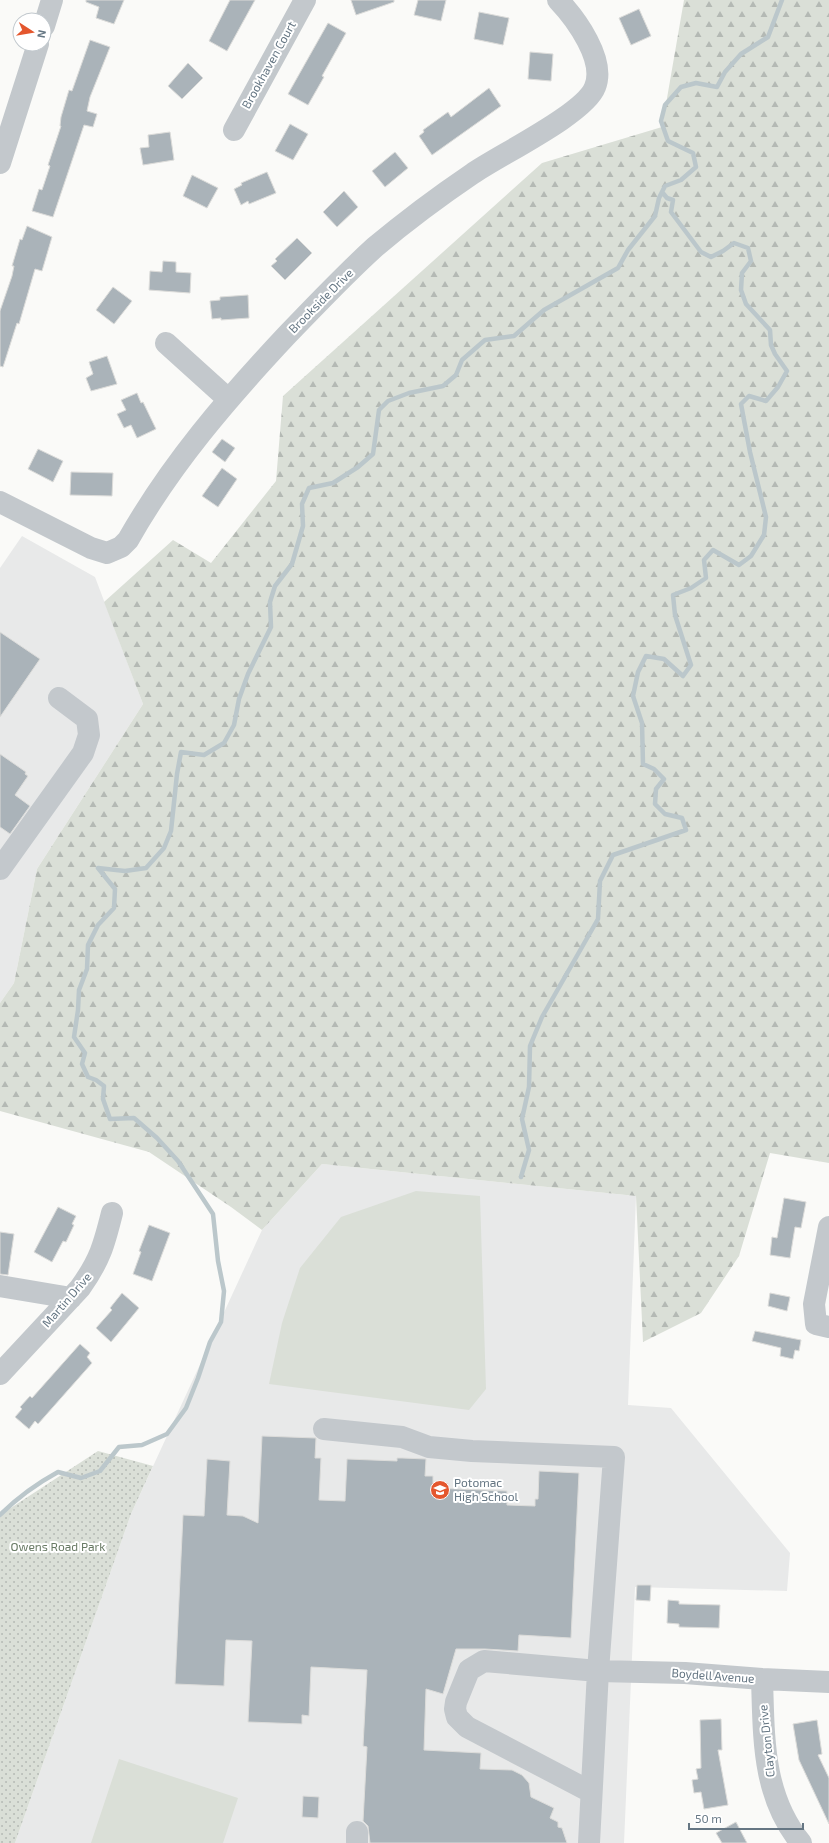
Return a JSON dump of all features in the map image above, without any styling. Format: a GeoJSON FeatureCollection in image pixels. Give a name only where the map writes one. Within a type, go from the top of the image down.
{"type":"FeatureCollection","features":[{"type":"Feature","properties":{"kind":"street"},"geometry":{"type":"LineString","coordinates":[[48,12],[52,0]]}},
{"type":"Feature","properties":{"kind":"street","name":"Brookhaven Court"},"geometry":{"type":"LineString","coordinates":[[234,130],[305,0]]}},
{"type":"Feature","properties":{"kind":"street","name":"Brookside Drive"},"geometry":{"type":"LineString","coordinates":[[0,502],[91,548],[107,553],[122,547],[128,540],[161,486],[228,399],[324,296],[374,248],[433,200],[489,162],[574,111],[585,101],[596,86],[596,68],[593,53],[579,26],[558,0]]}},
{"type":"Feature","properties":{"kind":"street"},"geometry":{"type":"LineString","coordinates":[[0,163],[35,52]]}},
{"type":"Feature","properties":{"kind":"street"},"geometry":{"type":"LineString","coordinates":[[166,343],[228,399]]}},
{"type":"Feature","properties":{"kind":"street"},"geometry":{"type":"LineString","coordinates":[[0,869],[83,753],[88,735],[87,719],[59,698]]}},
{"type":"Feature","properties":{"kind":"street","name":"Martin Drive"},"geometry":{"type":"LineString","coordinates":[[0,1374],[80,1288],[99,1259],[112,1213]]}},
{"type":"Feature","properties":{"kind":"street"},"geometry":{"type":"LineString","coordinates":[[829,1227],[814,1304],[816,1324],[829,1327]]}},
{"type":"Feature","properties":{"kind":"street"},"geometry":{"type":"LineString","coordinates":[[0,1286],[71,1298]]}},
{"type":"Feature","properties":{"kind":"street"},"geometry":{"type":"LineString","coordinates":[[324,1429],[402,1437],[429,1447],[472,1451],[614,1457],[598,1671],[589,1843]]}},
{"type":"Feature","properties":{"kind":"street","name":"Boydell Avenue"},"geometry":{"type":"LineString","coordinates":[[591,1792],[467,1727],[457,1718],[455,1709],[462,1682],[469,1670],[484,1661],[598,1671],[685,1673],[829,1682]]}},
{"type":"Feature","properties":{"kind":"street","name":"Clayton Drive"},"geometry":{"type":"LineString","coordinates":[[762,1679],[764,1733],[770,1778],[781,1813],[790,1829],[801,1843]]}},
{"type":"Feature","properties":{"kind":"shaded area"},"geometry":{"type":"Polygon","coordinates":[[[22,536],[95,577],[143,704],[37,869],[14,983],[0,1003],[0,568],[22,536]]]}},
{"type":"Feature","properties":{"kind":"shaded area","name":"Potomac High School"},"geometry":{"type":"Polygon","coordinates":[[[322,1164],[636,1196],[628,1405],[671,1408],[790,1553],[787,1591],[635,1587],[624,1843],[15,1843],[131,1514],[262,1230],[322,1164]]]}},
{"type":"Feature","properties":{"kind":"green space"},"geometry":{"type":"Polygon","coordinates":[[[684,0],[829,0],[829,1163],[770,1153],[739,1256],[701,1313],[643,1342],[636,1196],[322,1164],[262,1230],[231,1207],[149,1152],[0,1111],[0,1003],[14,983],[37,869],[143,704],[104,602],[173,540],[211,563],[276,481],[283,396],[542,163],[662,127],[684,0]]]}},
{"type":"Feature","properties":{"kind":"green space"},"geometry":{"type":"Polygon","coordinates":[[[416,1191],[480,1196],[486,1389],[469,1410],[269,1384],[282,1323],[300,1268],[341,1217],[416,1191]]]}},
{"type":"Feature","properties":{"kind":"green space","name":"Owens Road Park"},"geometry":{"type":"Polygon","coordinates":[[[98,1451],[153,1466],[131,1514],[15,1843],[0,1843],[0,1515],[98,1451]]]}},
{"type":"Feature","properties":{"kind":"green space"},"geometry":{"type":"Polygon","coordinates":[[[119,1759],[238,1798],[223,1843],[91,1843],[119,1759]]]}},
{"type":"Feature","properties":{"kind":"building"},"geometry":{"type":"Polygon","coordinates":[[[86,0],[124,0],[114,24],[96,18],[99,7],[86,2],[86,0]]]}},
{"type":"Feature","properties":{"kind":"building"},"geometry":{"type":"Polygon","coordinates":[[[230,0],[255,0],[227,51],[209,41],[230,0]]]}},
{"type":"Feature","properties":{"kind":"building"},"geometry":{"type":"Polygon","coordinates":[[[351,0],[394,0],[394,2],[356,15],[351,0]]]}},
{"type":"Feature","properties":{"kind":"building"},"geometry":{"type":"Polygon","coordinates":[[[418,0],[446,0],[441,21],[414,15],[418,0]]]}},
{"type":"Feature","properties":{"kind":"building"},"geometry":{"type":"Polygon","coordinates":[[[639,9],[651,36],[631,45],[619,18],[639,9]]]}},
{"type":"Feature","properties":{"kind":"building"},"geometry":{"type":"Polygon","coordinates":[[[479,12],[509,18],[503,45],[474,39],[479,12]]]}},
{"type":"Feature","properties":{"kind":"building"},"geometry":{"type":"Polygon","coordinates":[[[328,23],[346,33],[308,105],[288,94],[328,23]]]}},
{"type":"Feature","properties":{"kind":"building"},"geometry":{"type":"Polygon","coordinates":[[[90,40],[110,47],[90,97],[87,111],[97,114],[93,127],[84,125],[53,217],[32,211],[39,189],[42,190],[50,166],[48,165],[61,126],[61,117],[69,90],[72,91],[90,40]]]}},
{"type":"Feature","properties":{"kind":"building"},"geometry":{"type":"Polygon","coordinates":[[[530,52],[553,54],[551,81],[528,79],[530,52]]]}},
{"type":"Feature","properties":{"kind":"building"},"geometry":{"type":"Polygon","coordinates":[[[188,63],[203,78],[182,99],[168,86],[188,63]]]}},
{"type":"Feature","properties":{"kind":"building"},"geometry":{"type":"Polygon","coordinates":[[[489,88],[501,106],[432,155],[419,136],[424,132],[423,130],[448,112],[451,117],[489,88]]]}},
{"type":"Feature","properties":{"kind":"building"},"geometry":{"type":"Polygon","coordinates":[[[290,124],[308,134],[293,160],[275,151],[290,124]]]}},
{"type":"Feature","properties":{"kind":"building"},"geometry":{"type":"Polygon","coordinates":[[[170,132],[174,160],[143,165],[140,148],[149,147],[148,135],[170,132]]]}},
{"type":"Feature","properties":{"kind":"building"},"geometry":{"type":"Polygon","coordinates":[[[395,152],[408,168],[385,187],[372,171],[395,152]]]}},
{"type":"Feature","properties":{"kind":"building"},"geometry":{"type":"Polygon","coordinates":[[[267,172],[276,193],[249,204],[248,201],[241,205],[234,189],[242,185],[241,183],[267,172]]]}},
{"type":"Feature","properties":{"kind":"building"},"geometry":{"type":"Polygon","coordinates":[[[192,175],[218,188],[207,208],[183,196],[192,175]]]}},
{"type":"Feature","properties":{"kind":"building"},"geometry":{"type":"Polygon","coordinates":[[[344,191],[358,207],[337,227],[323,212],[344,191]]]}},
{"type":"Feature","properties":{"kind":"building"},"geometry":{"type":"Polygon","coordinates":[[[27,226],[52,237],[42,271],[35,269],[19,324],[17,323],[3,367],[0,366],[0,311],[12,276],[14,266],[12,266],[20,239],[22,240],[27,226]]]}},
{"type":"Feature","properties":{"kind":"building"},"geometry":{"type":"Polygon","coordinates":[[[297,238],[312,253],[285,280],[271,266],[277,261],[275,259],[297,238]]]}},
{"type":"Feature","properties":{"kind":"building"},"geometry":{"type":"Polygon","coordinates":[[[163,261],[176,262],[176,272],[191,273],[190,293],[149,290],[150,271],[162,272],[163,261]]]}},
{"type":"Feature","properties":{"kind":"building"},"geometry":{"type":"Polygon","coordinates":[[[113,287],[132,301],[114,324],[96,310],[113,287]]]}},
{"type":"Feature","properties":{"kind":"building"},"geometry":{"type":"Polygon","coordinates":[[[248,295],[249,318],[221,320],[221,318],[212,319],[210,301],[220,300],[220,297],[248,295]]]}},
{"type":"Feature","properties":{"kind":"building"},"geometry":{"type":"Polygon","coordinates":[[[107,356],[117,384],[91,391],[86,378],[93,374],[89,362],[107,356]]]}},
{"type":"Feature","properties":{"kind":"building"},"geometry":{"type":"Polygon","coordinates":[[[137,393],[156,429],[137,438],[131,425],[124,428],[117,414],[126,410],[121,400],[137,393]]]}},
{"type":"Feature","properties":{"kind":"building"},"geometry":{"type":"Polygon","coordinates":[[[222,439],[235,448],[225,462],[212,452],[222,439]]]}},
{"type":"Feature","properties":{"kind":"building"},"geometry":{"type":"Polygon","coordinates":[[[38,449],[63,461],[53,482],[28,469],[38,449]]]}},
{"type":"Feature","properties":{"kind":"building"},"geometry":{"type":"Polygon","coordinates":[[[222,468],[237,479],[218,507],[202,496],[222,468]]]}},
{"type":"Feature","properties":{"kind":"building"},"geometry":{"type":"Polygon","coordinates":[[[71,472],[113,473],[112,496],[70,495],[71,472]]]}},
{"type":"Feature","properties":{"kind":"building"},"geometry":{"type":"Polygon","coordinates":[[[0,632],[40,659],[0,717],[0,632]]]}},
{"type":"Feature","properties":{"kind":"building"},"geometry":{"type":"Polygon","coordinates":[[[0,754],[26,772],[25,774],[28,776],[15,795],[30,806],[10,834],[0,827],[0,754]]]}},
{"type":"Feature","properties":{"kind":"building"},"geometry":{"type":"Polygon","coordinates":[[[784,1198],[806,1202],[801,1228],[795,1227],[790,1258],[770,1255],[772,1237],[777,1238],[784,1198]]]}},
{"type":"Feature","properties":{"kind":"building"},"geometry":{"type":"Polygon","coordinates":[[[58,1207],[76,1216],[72,1224],[74,1225],[66,1242],[63,1241],[52,1262],[34,1252],[58,1207]]]}},
{"type":"Feature","properties":{"kind":"building"},"geometry":{"type":"Polygon","coordinates":[[[149,1225],[170,1233],[152,1281],[133,1274],[141,1252],[139,1251],[149,1225]]]}},
{"type":"Feature","properties":{"kind":"building"},"geometry":{"type":"Polygon","coordinates":[[[0,1232],[14,1234],[8,1275],[0,1274],[0,1232]]]}},
{"type":"Feature","properties":{"kind":"building"},"geometry":{"type":"Polygon","coordinates":[[[122,1293],[139,1308],[111,1342],[96,1328],[112,1310],[110,1308],[122,1293]]]}},
{"type":"Feature","properties":{"kind":"building"},"geometry":{"type":"Polygon","coordinates":[[[770,1293],[790,1297],[787,1311],[768,1306],[770,1293]]]}},
{"type":"Feature","properties":{"kind":"building"},"geometry":{"type":"Polygon","coordinates":[[[755,1331],[801,1340],[799,1351],[795,1350],[793,1359],[780,1356],[781,1348],[752,1341],[755,1331]]]}},
{"type":"Feature","properties":{"kind":"building"},"geometry":{"type":"Polygon","coordinates":[[[80,1344],[90,1353],[87,1357],[92,1363],[38,1424],[35,1421],[29,1429],[15,1417],[22,1409],[20,1407],[30,1396],[32,1398],[80,1344]]]}},
{"type":"Feature","properties":{"kind":"building"},"geometry":{"type":"Polygon","coordinates":[[[262,1436],[316,1438],[315,1458],[321,1458],[319,1500],[345,1501],[347,1459],[397,1461],[397,1458],[426,1459],[425,1476],[433,1476],[433,1488],[507,1491],[507,1505],[535,1506],[535,1499],[538,1499],[539,1471],[579,1473],[571,1638],[519,1635],[518,1651],[456,1649],[443,1694],[426,1689],[424,1750],[481,1753],[480,1769],[512,1770],[522,1775],[529,1783],[531,1797],[554,1808],[550,1818],[558,1822],[558,1827],[562,1828],[567,1843],[370,1843],[368,1826],[363,1821],[367,1747],[363,1746],[367,1670],[311,1667],[309,1716],[302,1715],[302,1724],[248,1722],[252,1641],[226,1640],[224,1686],[175,1684],[183,1515],[204,1516],[207,1459],[230,1461],[227,1515],[243,1516],[258,1523],[262,1436]]]}},
{"type":"Feature","properties":{"kind":"building"},"geometry":{"type":"Polygon","coordinates":[[[637,1585],[651,1585],[650,1601],[636,1600],[637,1585]]]}},
{"type":"Feature","properties":{"kind":"building"},"geometry":{"type":"Polygon","coordinates":[[[668,1600],[679,1601],[679,1604],[720,1605],[719,1628],[679,1627],[679,1624],[667,1623],[668,1600]]]}},
{"type":"Feature","properties":{"kind":"building"},"geometry":{"type":"Polygon","coordinates":[[[721,1719],[722,1750],[718,1750],[728,1805],[704,1809],[701,1792],[694,1793],[692,1780],[698,1779],[696,1769],[701,1768],[700,1720],[721,1719]]]}},
{"type":"Feature","properties":{"kind":"building"},"geometry":{"type":"Polygon","coordinates":[[[817,1720],[822,1754],[818,1755],[829,1778],[829,1824],[799,1760],[793,1724],[817,1720]]]}},
{"type":"Feature","properties":{"kind":"building"},"geometry":{"type":"Polygon","coordinates":[[[303,1796],[319,1797],[318,1818],[302,1817],[303,1796]]]}},
{"type":"Feature","properties":{"kind":"building"},"geometry":{"type":"Polygon","coordinates":[[[736,1822],[747,1843],[722,1843],[716,1833],[736,1822]]]}},
{"type":"Feature","properties":{"kind":"waterway"},"geometry":{"type":"LineString","coordinates":[[0,1515],[28,1491],[58,1472],[81,1478],[100,1471],[119,1447],[142,1445],[167,1434],[186,1408],[210,1342],[221,1322],[224,1291],[218,1261],[213,1214],[178,1161],[157,1138],[134,1118],[110,1119],[103,1099],[104,1086],[96,1080],[88,1077],[82,1064],[85,1053],[74,1037],[79,990],[87,969],[88,945],[98,925],[114,908],[115,889],[98,868],[125,871],[146,868],[164,848],[171,831],[177,774],[181,752],[204,755],[224,743],[234,725],[239,699],[248,674],[271,627],[270,602],[275,586],[292,564],[303,526],[302,504],[309,488],[333,483],[358,467],[373,454],[379,410],[388,401],[409,393],[443,386],[456,375],[462,360],[485,340],[514,336],[544,310],[618,268],[628,250],[655,216],[659,198],[665,186],[681,180],[696,167],[693,153],[668,141],[661,121],[665,105],[681,87],[696,83],[717,87],[725,72],[741,54],[768,37],[782,0]]}},
{"type":"Feature","properties":{"kind":"waterway"},"geometry":{"type":"LineString","coordinates":[[521,1177],[529,1150],[522,1119],[529,1087],[530,1046],[542,1017],[598,919],[600,881],[613,855],[686,830],[682,818],[665,814],[655,804],[656,789],[664,779],[654,769],[643,764],[642,723],[633,696],[638,672],[646,656],[664,659],[683,676],[691,665],[675,615],[673,595],[691,588],[706,578],[704,560],[713,550],[739,565],[751,556],[764,535],[766,517],[750,452],[741,404],[749,396],[766,401],[778,387],[787,371],[775,354],[771,345],[770,330],[746,304],[741,290],[742,273],[751,261],[748,248],[734,243],[711,257],[701,252],[671,212],[673,200],[667,198],[662,192]]}},
{"type":"Feature","properties":{"kind":"place","name":"Potomac High School"},"geometry":{"type":"Point","coordinates":[440,1490]}}]}
